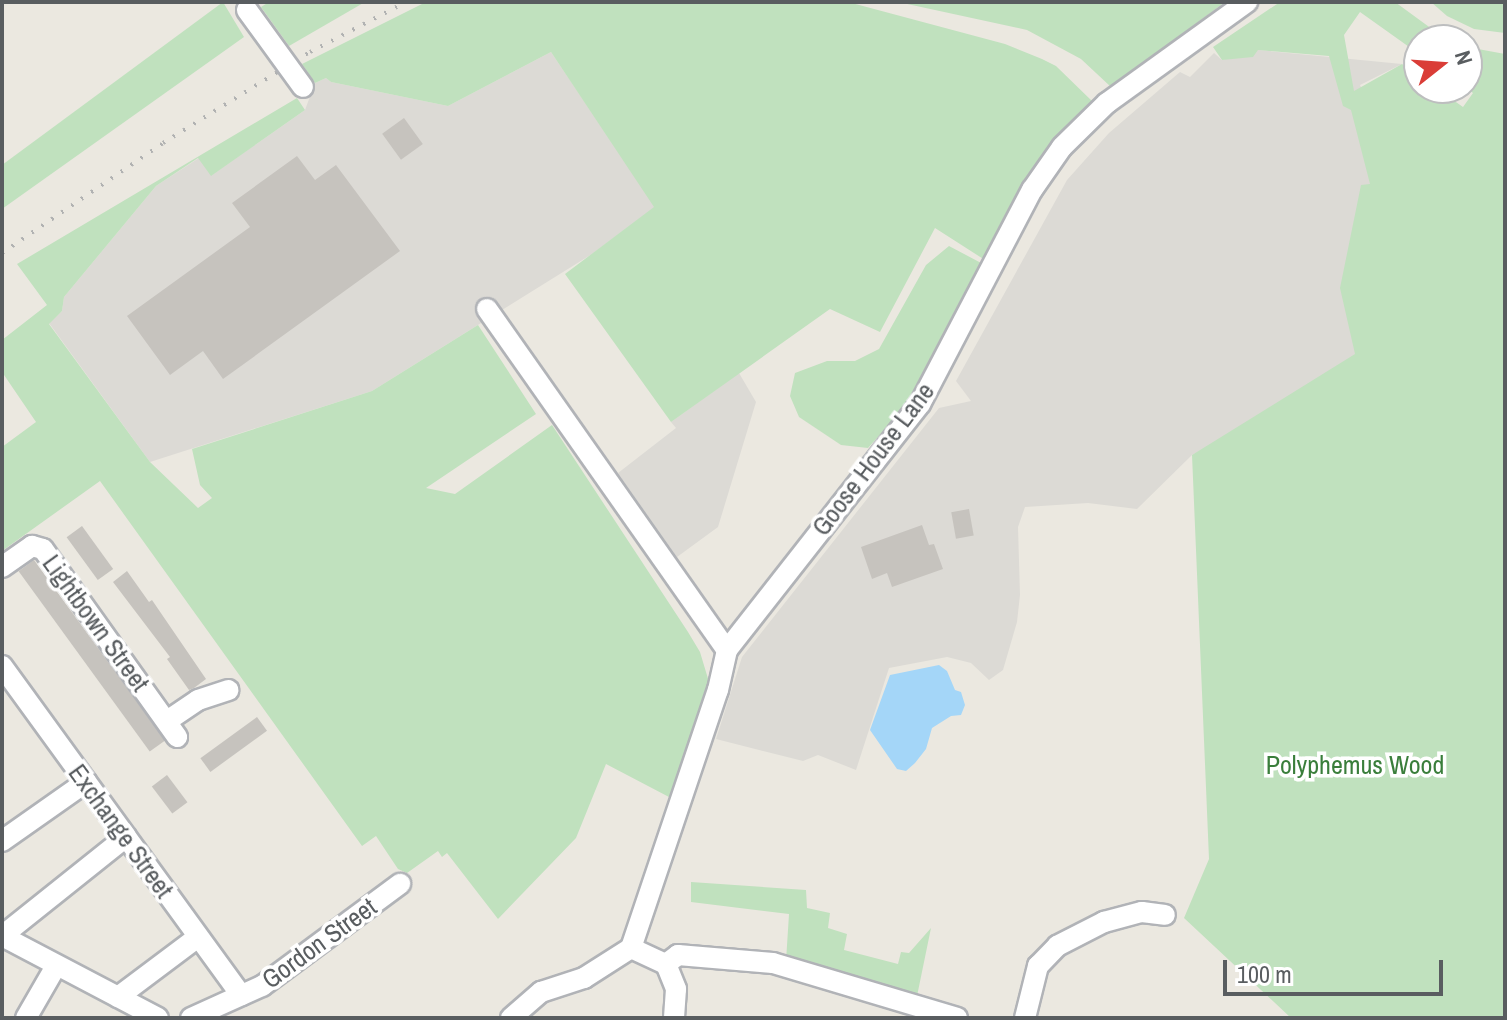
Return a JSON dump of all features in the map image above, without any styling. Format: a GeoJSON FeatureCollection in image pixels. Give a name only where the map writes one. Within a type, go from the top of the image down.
{"type":"FeatureCollection","features":[{"type":"Feature","properties":{"kind":"street","name":"Goose House Lane"},"geometry":{"type":"LineString","coordinates":[[631,948],[718,690],[727,650],[920,404],[1032,190],[1062,147],[1109,101],[1247,2]]}},
{"type":"Feature","properties":{"kind":"street"},"geometry":{"type":"LineString","coordinates":[[244,6],[303,87]]}},
{"type":"Feature","properties":{"kind":"street"},"geometry":{"type":"LineString","coordinates":[[487,309],[727,650]]}},
{"type":"Feature","properties":{"kind":"street","name":"Lightbown Street"},"geometry":{"type":"LineString","coordinates":[[2,567],[32,546],[43,549],[172,729],[198,700],[228,689]]}},
{"type":"Feature","properties":{"kind":"street","name":"Exchange Street"},"geometry":{"type":"LineString","coordinates":[[5,678],[86,782],[241,995]]}},
{"type":"Feature","properties":{"kind":"street"},"geometry":{"type":"LineString","coordinates":[[2,841],[86,782]]}},
{"type":"Feature","properties":{"kind":"street"},"geometry":{"type":"LineString","coordinates":[[126,837],[2,936],[158,1018]]}},
{"type":"Feature","properties":{"kind":"street","name":"Gordon Street"},"geometry":{"type":"LineString","coordinates":[[191,1018],[262,986],[400,884]]}},
{"type":"Feature","properties":{"kind":"street"},"geometry":{"type":"LineString","coordinates":[[1025,1018],[1038,966],[1057,946],[1104,922],[1142,912],[1165,915]]}},
{"type":"Feature","properties":{"kind":"street"},"geometry":{"type":"LineString","coordinates":[[118,997],[198,937]]}},
{"type":"Feature","properties":{"kind":"street"},"geometry":{"type":"LineString","coordinates":[[511,1018],[541,992],[584,978],[631,948],[666,964],[676,989],[674,1018]]}},
{"type":"Feature","properties":{"kind":"street"},"geometry":{"type":"LineString","coordinates":[[666,964],[678,955],[773,963],[957,1018]]}},
{"type":"Feature","properties":{"kind":"street"},"geometry":{"type":"LineString","coordinates":[[26,1018],[56,966]]}},
{"type":"Feature","properties":{"kind":"shaded area"},"geometry":{"type":"Polygon","coordinates":[[[1258,50],[1402,64],[1360,85],[1461,313],[1192,455],[1137,509],[1088,503],[1025,507],[1018,527],[1020,595],[1017,622],[1003,670],[989,680],[971,663],[947,657],[889,668],[856,770],[818,755],[803,761],[716,739],[742,657],[939,408],[971,401],[956,381],[1067,180],[1109,133],[1180,72],[1190,77],[1214,53],[1222,60],[1258,50]]]}},
{"type":"Feature","properties":{"kind":"shaded area"},"geometry":{"type":"Polygon","coordinates":[[[551,52],[655,207],[592,254],[372,391],[150,462],[49,323],[62,311],[64,297],[156,186],[199,158],[212,175],[305,110],[315,83],[326,78],[331,82],[448,106],[551,52]]]}},
{"type":"Feature","properties":{"kind":"shaded area"},"geometry":{"type":"Polygon","coordinates":[[[739,373],[756,402],[718,527],[677,557],[618,473],[676,428],[671,422],[739,373]]]}},
{"type":"Feature","properties":{"kind":"green space"},"geometry":{"type":"Polygon","coordinates":[[[223,2],[244,37],[2,209],[2,165],[223,2]]]}},
{"type":"Feature","properties":{"kind":"green space"},"geometry":{"type":"Polygon","coordinates":[[[269,2],[365,2],[289,46],[261,7],[269,2]]]}},
{"type":"Feature","properties":{"kind":"green space"},"geometry":{"type":"Polygon","coordinates":[[[426,2],[848,2],[1005,44],[1042,59],[1056,66],[1093,102],[1061,137],[988,262],[935,228],[880,332],[830,309],[671,422],[565,274],[654,207],[551,52],[448,106],[331,82],[326,78],[315,83],[302,64],[426,2]]]}},
{"type":"Feature","properties":{"kind":"green space"},"geometry":{"type":"Polygon","coordinates":[[[898,2],[1225,2],[1111,87],[1081,59],[1027,30],[898,2]]]}},
{"type":"Feature","properties":{"kind":"green space","name":"Polyphemus Wood"},"geometry":{"type":"Polygon","coordinates":[[[1280,2],[1395,2],[1425,24],[1403,24],[1403,43],[1360,12],[1344,35],[1354,91],[1402,64],[1403,104],[1459,104],[1463,107],[1465,104],[1483,104],[1483,50],[1505,54],[1505,1018],[1291,1018],[1184,918],[1209,859],[1192,455],[1355,354],[1340,288],[1361,185],[1370,184],[1351,110],[1343,106],[1329,56],[1258,50],[1253,57],[1222,60],[1213,47],[1280,2]]]}},
{"type":"Feature","properties":{"kind":"green space"},"geometry":{"type":"Polygon","coordinates":[[[1431,2],[1505,2],[1505,33],[1483,30],[1483,24],[1464,24],[1447,16],[1431,2]]]}},
{"type":"Feature","properties":{"kind":"green space"},"geometry":{"type":"Polygon","coordinates":[[[297,98],[305,110],[211,176],[198,158],[156,186],[64,297],[62,311],[49,324],[150,462],[198,508],[212,498],[200,485],[192,449],[372,391],[478,325],[536,414],[426,488],[455,494],[552,425],[688,632],[700,652],[709,682],[672,795],[669,797],[606,764],[576,838],[498,919],[447,853],[442,857],[438,851],[407,873],[398,869],[376,836],[362,846],[100,481],[2,551],[2,447],[36,422],[2,372],[2,340],[47,305],[17,264],[297,98]]]}},
{"type":"Feature","properties":{"kind":"green space"},"geometry":{"type":"Polygon","coordinates":[[[949,246],[983,264],[926,376],[902,410],[868,448],[841,445],[799,417],[790,396],[795,373],[827,361],[855,361],[879,349],[926,265],[949,246]]]}},
{"type":"Feature","properties":{"kind":"green space"},"geometry":{"type":"Polygon","coordinates":[[[691,882],[806,890],[807,908],[830,913],[828,928],[847,934],[844,950],[898,964],[901,952],[909,953],[931,928],[916,1001],[786,961],[789,914],[691,902],[691,882]]]}},
{"type":"Feature","properties":{"kind":"water"},"geometry":{"type":"Polygon","coordinates":[[[939,665],[947,671],[955,690],[961,692],[965,705],[961,715],[951,716],[932,728],[926,749],[915,763],[906,771],[897,769],[870,730],[890,675],[939,665]]]}},
{"type":"Feature","properties":{"kind":"building"},"geometry":{"type":"Polygon","coordinates":[[[404,118],[423,144],[401,160],[382,134],[404,118]]]}},
{"type":"Feature","properties":{"kind":"building"},"geometry":{"type":"Polygon","coordinates":[[[297,156],[315,180],[336,165],[400,251],[223,379],[203,351],[170,375],[127,316],[250,227],[232,203],[297,156]]]}},
{"type":"Feature","properties":{"kind":"building"},"geometry":{"type":"Polygon","coordinates":[[[969,509],[974,536],[956,539],[951,512],[969,509]]]}},
{"type":"Feature","properties":{"kind":"building"},"geometry":{"type":"Polygon","coordinates":[[[922,525],[929,545],[934,544],[943,569],[892,587],[887,573],[872,579],[861,547],[922,525]]]}},
{"type":"Feature","properties":{"kind":"building"},"geometry":{"type":"Polygon","coordinates":[[[82,526],[113,569],[98,580],[67,537],[82,526]]]}},
{"type":"Feature","properties":{"kind":"building"},"geometry":{"type":"Polygon","coordinates":[[[34,560],[165,740],[150,752],[19,571],[34,560]]]}},
{"type":"Feature","properties":{"kind":"building"},"geometry":{"type":"Polygon","coordinates":[[[127,571],[149,602],[152,600],[206,679],[194,688],[189,690],[167,659],[170,657],[113,582],[127,571]]]}},
{"type":"Feature","properties":{"kind":"building"},"geometry":{"type":"Polygon","coordinates":[[[257,717],[267,731],[210,772],[200,758],[257,717]]]}},
{"type":"Feature","properties":{"kind":"building"},"geometry":{"type":"Polygon","coordinates":[[[167,775],[187,802],[172,814],[152,786],[167,775]]]}},
{"type":"Feature","properties":{"kind":"railway"},"geometry":{"type":"LineString","coordinates":[[2,253],[163,143],[310,52],[406,2]]}}]}
